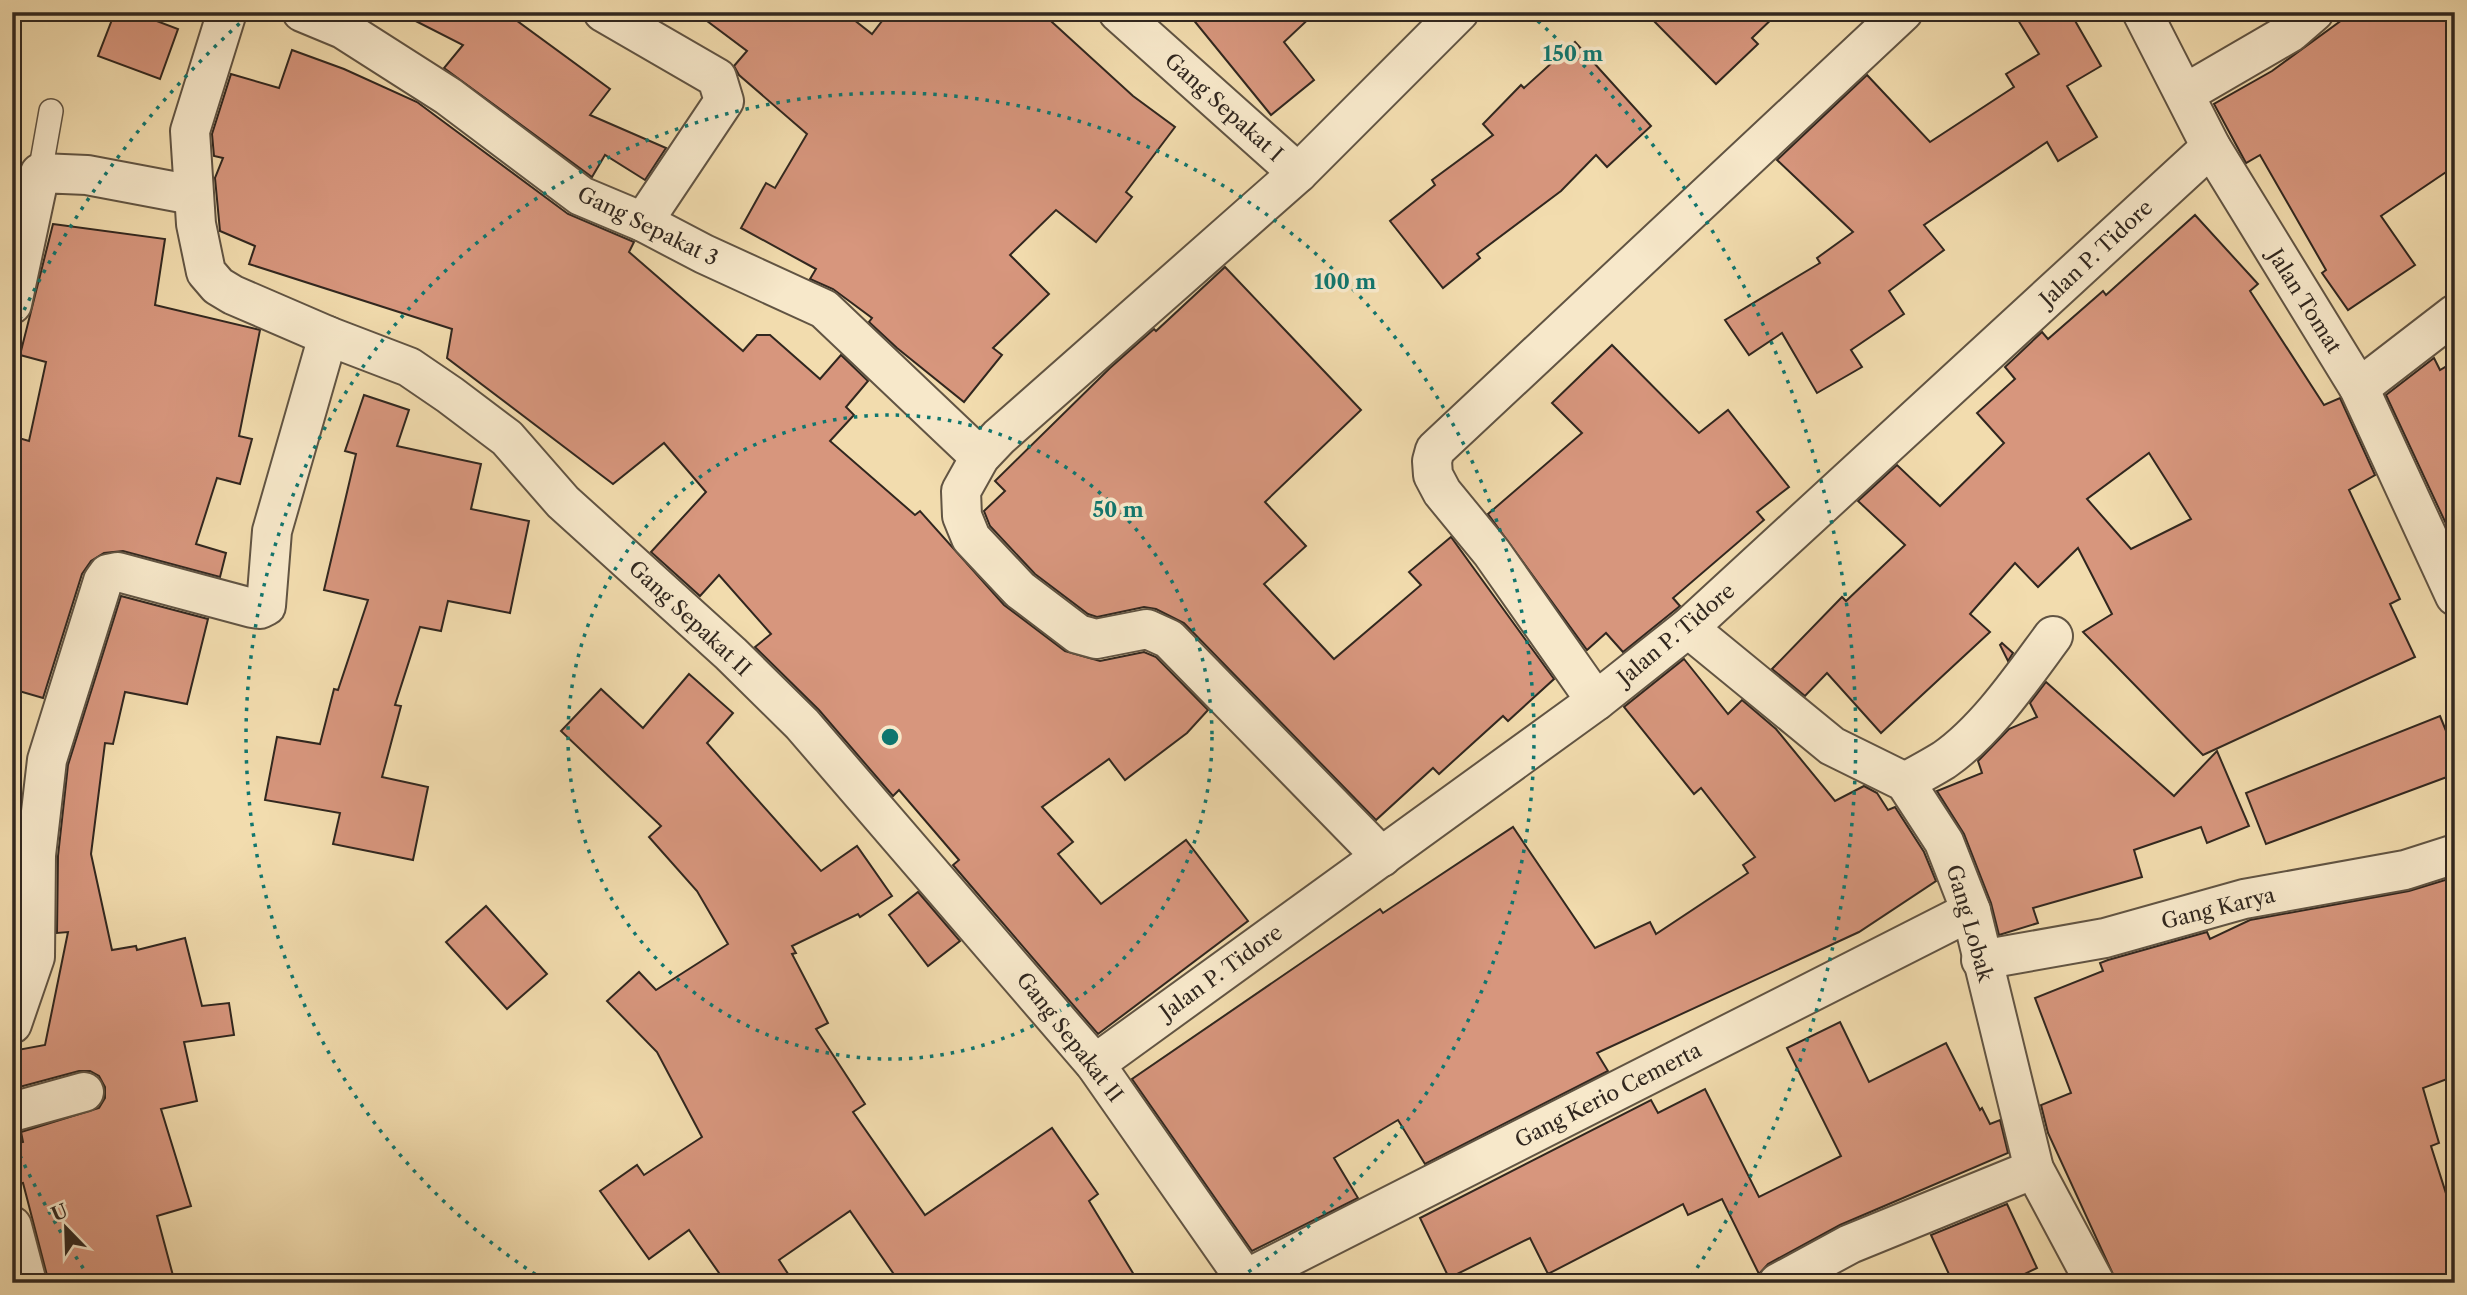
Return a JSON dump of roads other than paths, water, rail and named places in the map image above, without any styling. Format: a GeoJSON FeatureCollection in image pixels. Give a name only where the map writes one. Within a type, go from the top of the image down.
{"type":"FeatureCollection","features":[{"type":"Feature","properties":{"kind":"street","name":"Gang Sepakat II"},"geometry":{"type":"LineString","coordinates":[[227,12],[190,131],[193,195],[200,253],[206,272],[218,286],[328,336],[409,366],[507,438],[563,502],[731,654],[802,724],[1095,1064],[1244,1281]]}},
{"type":"Feature","properties":{"kind":"street","name":"Gang Sepakat 3"},"geometry":{"type":"LineString","coordinates":[[302,12],[343,29],[448,96],[581,196],[643,222],[704,254],[824,309],[980,457]]}},
{"type":"Feature","properties":{"kind":"street"},"geometry":{"type":"LineString","coordinates":[[603,12],[717,78],[723,90],[724,101],[643,222]]}},
{"type":"Feature","properties":{"kind":"street","name":"Gang Sepakat I"},"geometry":{"type":"LineString","coordinates":[[1118,12],[1298,173]]}},
{"type":"Feature","properties":{"kind":"street"},"geometry":{"type":"LineString","coordinates":[[1382,857],[1169,639],[1147,629],[1096,639],[1078,634],[1020,590],[971,538],[962,516],[961,491],[980,457],[1298,173],[1459,12]]}},
{"type":"Feature","properties":{"kind":"street"},"geometry":{"type":"LineString","coordinates":[[1596,701],[1492,553],[1442,492],[1433,475],[1432,461],[1435,450],[1903,12]]}},
{"type":"Feature","properties":{"kind":"street","name":"Jalan Tomat"},"geometry":{"type":"LineString","coordinates":[[2142,12],[2186,93],[2211,147],[2359,388],[2455,596]]}},
{"type":"Feature","properties":{"kind":"street"},"geometry":{"type":"LineString","coordinates":[[2186,93],[2291,32],[2314,12]]}},
{"type":"Feature","properties":{"kind":"street","name":"Jalan P. Tidore"},"geometry":{"type":"LineString","coordinates":[[1095,1064],[1596,701],[1688,628],[2211,147]]}},
{"type":"Feature","properties":{"kind":"street"},"geometry":{"type":"LineString","coordinates":[[12,304],[40,173],[87,175],[193,195]]}},
{"type":"Feature","properties":{"kind":"street"},"geometry":{"type":"LineString","coordinates":[[2359,388],[2455,314]]}},
{"type":"Feature","properties":{"kind":"street"},"geometry":{"type":"LineString","coordinates":[[12,1024],[35,957],[36,855],[47,760],[103,581],[108,574],[118,572],[252,608],[260,609],[266,606],[272,531],[328,336]]}},
{"type":"Feature","properties":{"kind":"street"},"geometry":{"type":"LineString","coordinates":[[1688,628],[1832,746],[1905,782],[1945,759],[1983,723],[2014,689],[2053,636]]}},
{"type":"Feature","properties":{"kind":"street","name":"Gang Lobak"},"geometry":{"type":"LineString","coordinates":[[1905,782],[1944,842],[1971,911],[2034,1169],[2095,1283]]}},
{"type":"Feature","properties":{"kind":"street","name":"Gang Karya"},"geometry":{"type":"LineString","coordinates":[[1981,960],[2105,938],[2244,899],[2405,870],[2455,854]]}},
{"type":"Feature","properties":{"kind":"street","name":"Gang Kerio Cemerta"},"geometry":{"type":"LineString","coordinates":[[1244,1281],[1971,911]]}},
{"type":"Feature","properties":{"kind":"street"},"geometry":{"type":"LineString","coordinates":[[12,1112],[84,1092]]}},
{"type":"Feature","properties":{"kind":"street"},"geometry":{"type":"LineString","coordinates":[[1778,1283],[1850,1244],[2034,1169]]}},
{"type":"Feature","properties":{"kind":"street"},"geometry":{"type":"LineString","coordinates":[[14,1230],[27,1283]]}},
{"type":"Feature","properties":{"kind":"lane"},"geometry":{"type":"LineString","coordinates":[[40,173],[51,111]]}}]}
